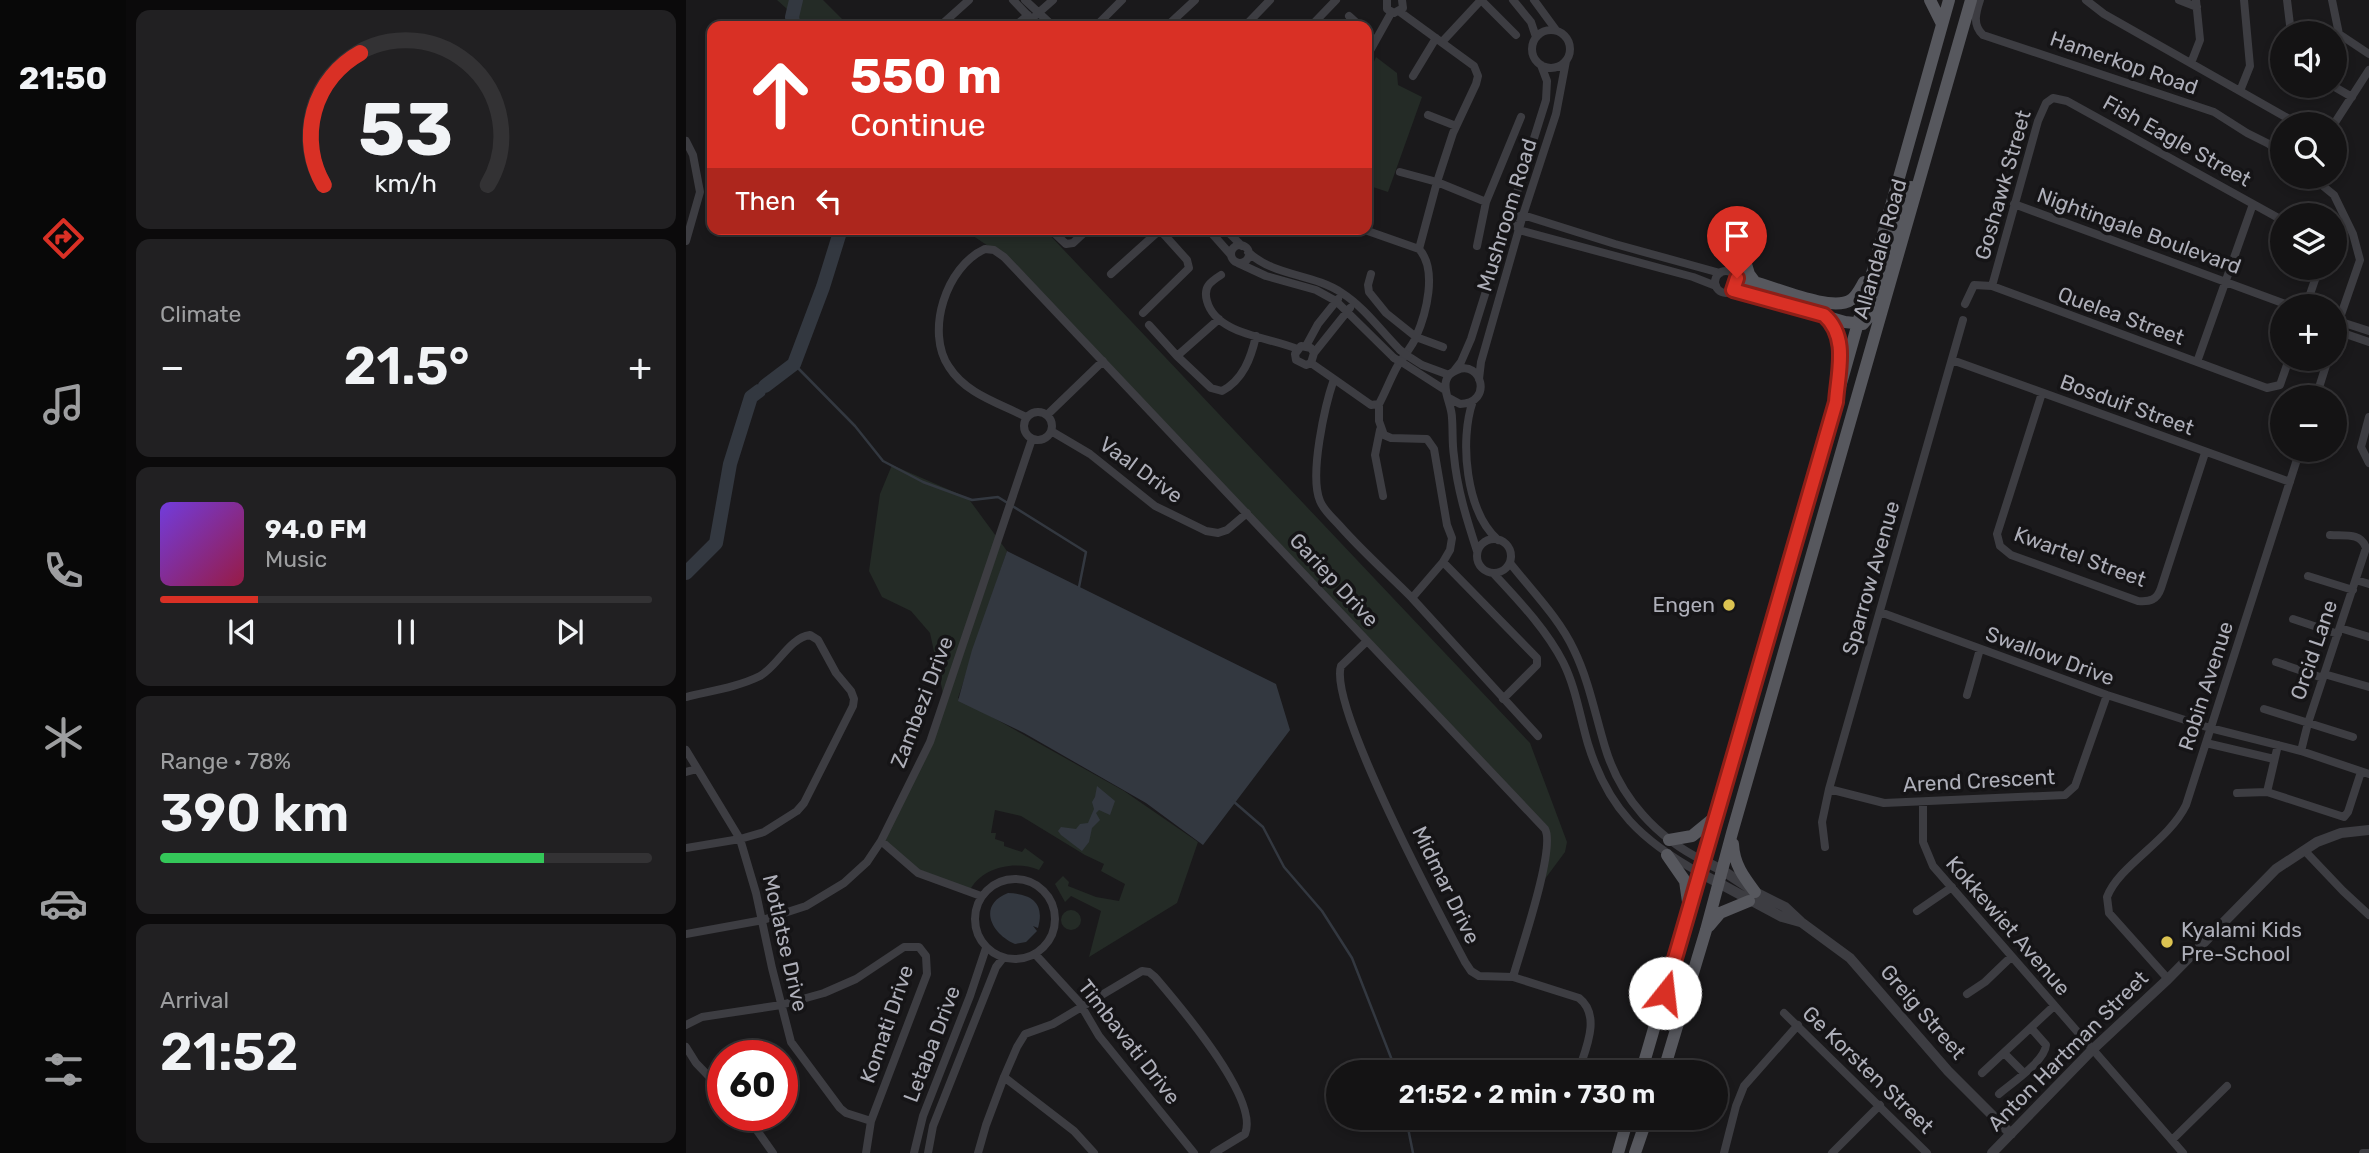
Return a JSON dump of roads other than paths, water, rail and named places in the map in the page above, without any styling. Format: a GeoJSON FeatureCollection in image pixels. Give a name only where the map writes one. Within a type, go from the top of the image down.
{"type":"FeatureCollection","features":[{"type":"Feature","properties":{"kind":"main road"},"geometry":{"type":"LineString","coordinates":[[1930,0],[1942,24]]}},
{"type":"Feature","properties":{"kind":"main road","name":"Allandale Road"},"geometry":{"type":"LineString","coordinates":[[1645,1060],[1836,402],[1949,0]]}},
{"type":"Feature","properties":{"kind":"main road","name":"Allandale Road"},"geometry":{"type":"LineString","coordinates":[[1667,1060],[1973,0]]}},
{"type":"Feature","properties":{"kind":"main road"},"geometry":{"type":"LineString","coordinates":[[1735,284],[1824,315],[1863,324],[1868,318],[1896,224],[1929,149]]}},
{"type":"Feature","properties":{"kind":"main road"},"geometry":{"type":"LineString","coordinates":[[1735,284],[1755,282],[1819,301],[1844,303],[1857,295],[1882,235]]}},
{"type":"Feature","properties":{"kind":"main road"},"geometry":{"type":"LineString","coordinates":[[1745,261],[1755,282]]}},
{"type":"Feature","properties":{"kind":"main road"},"geometry":{"type":"LineString","coordinates":[[1824,315],[1834,326],[1840,341],[1836,402]]}},
{"type":"Feature","properties":{"kind":"main road"},"geometry":{"type":"LineString","coordinates":[[1670,840],[1692,836],[1717,814]]}},
{"type":"Feature","properties":{"kind":"main road"},"geometry":{"type":"LineString","coordinates":[[1706,930],[1720,913],[1752,896],[1734,858],[1732,833]]}},
{"type":"Feature","properties":{"kind":"main road"},"geometry":{"type":"LineString","coordinates":[[1667,855],[1685,881],[1688,913]]}},
{"type":"Feature","properties":{"kind":"main road"},"geometry":{"type":"LineString","coordinates":[[1618,1153],[1625,1130]]}},
{"type":"Feature","properties":{"kind":"main road"},"geometry":{"type":"LineString","coordinates":[[1635,1153],[1643,1130]]}},
{"type":"Feature","properties":{"kind":"street"},"geometry":{"type":"LineString","coordinates":[[946,21],[969,0]]}},
{"type":"Feature","properties":{"kind":"street"},"geometry":{"type":"LineString","coordinates":[[1013,0],[1034,19]]}},
{"type":"Feature","properties":{"kind":"street"},"geometry":{"type":"LineString","coordinates":[[1025,0],[1034,19]]}},
{"type":"Feature","properties":{"kind":"street"},"geometry":{"type":"LineString","coordinates":[[1034,19],[1054,0]]}},
{"type":"Feature","properties":{"kind":"street"},"geometry":{"type":"LineString","coordinates":[[1101,21],[1122,0]]}},
{"type":"Feature","properties":{"kind":"street"},"geometry":{"type":"LineString","coordinates":[[1172,21],[1195,0]]}},
{"type":"Feature","properties":{"kind":"street"},"geometry":{"type":"LineString","coordinates":[[1250,21],[1270,0]]}},
{"type":"Feature","properties":{"kind":"street"},"geometry":{"type":"LineString","coordinates":[[1316,21],[1336,0]]}},
{"type":"Feature","properties":{"kind":"street"},"geometry":{"type":"LineString","coordinates":[[1387,0],[1386,6],[1400,6],[1474,66],[1478,76],[1437,181],[1419,249]]}},
{"type":"Feature","properties":{"kind":"street"},"geometry":{"type":"LineString","coordinates":[[1413,76],[1439,40],[1481,0],[1516,35]]}},
{"type":"Feature","properties":{"kind":"street","name":"Mushroom Road"},"geometry":{"type":"LineString","coordinates":[[1451,373],[1461,362],[1471,339],[1548,92],[1541,65],[1532,50],[1536,37],[1531,22],[1513,0]]}},
{"type":"Feature","properties":{"kind":"street","name":"Mushroom Road"},"geometry":{"type":"LineString","coordinates":[[1479,379],[1481,362],[1523,215],[1556,114],[1570,52],[1564,35],[1556,30],[1534,0]]}},
{"type":"Feature","properties":{"kind":"street","name":"Hamerkop Road"},"geometry":{"type":"LineString","coordinates":[[1973,0],[1977,28],[1983,34],[2214,112],[2270,145]]}},
{"type":"Feature","properties":{"kind":"street"},"geometry":{"type":"LineString","coordinates":[[2086,0],[2104,14],[2276,112]]}},
{"type":"Feature","properties":{"kind":"street"},"geometry":{"type":"LineString","coordinates":[[2179,0],[2197,4],[2200,40],[2191,63]]}},
{"type":"Feature","properties":{"kind":"street"},"geometry":{"type":"LineString","coordinates":[[2240,92],[2250,66],[2244,0]]}},
{"type":"Feature","properties":{"kind":"street"},"geometry":{"type":"LineString","coordinates":[[2287,0],[2290,21]]}},
{"type":"Feature","properties":{"kind":"street"},"geometry":{"type":"LineString","coordinates":[[2332,0],[2339,34],[2369,54]]}},
{"type":"Feature","properties":{"kind":"street"},"geometry":{"type":"LineString","coordinates":[[1372,45],[1400,6]]}},
{"type":"Feature","properties":{"kind":"street"},"geometry":{"type":"LineString","coordinates":[[1349,16],[1354,21]]}},
{"type":"Feature","properties":{"kind":"street"},"geometry":{"type":"LineString","coordinates":[[1536,37],[1543,31],[1556,30]]}},
{"type":"Feature","properties":{"kind":"street"},"geometry":{"type":"LineString","coordinates":[[1541,65],[1555,68],[1566,61]]}},
{"type":"Feature","properties":{"kind":"street"},"geometry":{"type":"LineString","coordinates":[[2342,112],[2369,70]]}},
{"type":"Feature","properties":{"kind":"street"},"geometry":{"type":"LineString","coordinates":[[2347,95],[2351,97]]}},
{"type":"Feature","properties":{"kind":"street","name":"Goshawk Street"},"geometry":{"type":"LineString","coordinates":[[1992,286],[2042,110],[2053,98]]}},
{"type":"Feature","properties":{"kind":"street","name":"Fish Eagle Street"},"geometry":{"type":"LineString","coordinates":[[2053,98],[2067,101],[2270,213]]}},
{"type":"Feature","properties":{"kind":"street"},"geometry":{"type":"LineString","coordinates":[[1428,115],[1457,126]]}},
{"type":"Feature","properties":{"kind":"street"},"geometry":{"type":"LineString","coordinates":[[1477,246],[1486,202],[1521,117]]}},
{"type":"Feature","properties":{"kind":"street"},"geometry":{"type":"LineString","coordinates":[[686,141],[693,155],[701,192],[686,241]]}},
{"type":"Feature","properties":{"kind":"street"},"geometry":{"type":"LineString","coordinates":[[1400,172],[1437,181],[1486,202]]}},
{"type":"Feature","properties":{"kind":"street"},"geometry":{"type":"LineString","coordinates":[[2327,189],[2334,195],[2353,234],[2360,260],[2347,297]]}},
{"type":"Feature","properties":{"kind":"street","name":"Nightingale Boulevard"},"geometry":{"type":"LineString","coordinates":[[2014,204],[2270,298]]}},
{"type":"Feature","properties":{"kind":"street"},"geometry":{"type":"LineString","coordinates":[[2197,362],[2253,204]]}},
{"type":"Feature","properties":{"kind":"street"},"geometry":{"type":"LineString","coordinates":[[1523,215],[1720,273],[1730,271],[1735,284],[1723,292],[1716,286],[1693,277],[1519,230],[1510,219],[1523,215]]}},
{"type":"Feature","properties":{"kind":"street"},"geometry":{"type":"LineString","coordinates":[[1372,233],[1419,249],[1430,267],[1416,337],[1398,365],[1379,404],[1380,430],[1375,455],[1383,496]]}},
{"type":"Feature","properties":{"kind":"street"},"geometry":{"type":"LineString","coordinates":[[1056,235],[1066,244],[1073,243],[1082,235]]}},
{"type":"Feature","properties":{"kind":"street"},"geometry":{"type":"LineString","coordinates":[[1111,274],[1154,235]]}},
{"type":"Feature","properties":{"kind":"street"},"geometry":{"type":"LineString","coordinates":[[1143,313],[1189,268],[1188,261],[1165,235]]}},
{"type":"Feature","properties":{"kind":"street"},"geometry":{"type":"LineString","coordinates":[[1214,235],[1233,261],[1266,276],[1316,290],[1336,301],[1447,394],[1461,404],[1473,401]]}},
{"type":"Feature","properties":{"kind":"street"},"geometry":{"type":"LineString","coordinates":[[1231,235],[1268,267],[1322,283],[1342,293],[1355,303],[1397,354]]}},
{"type":"Feature","properties":{"kind":"street","name":"Gariep Drive"},"geometry":{"type":"LineString","coordinates":[[1026,417],[970,388],[948,367],[941,348],[940,325],[950,282],[978,253],[988,249],[997,251],[1004,257],[1104,361],[1548,834],[1539,887],[1513,977]]}},
{"type":"Feature","properties":{"kind":"street"},"geometry":{"type":"LineString","coordinates":[[1231,256],[1233,249],[1245,249]]}},
{"type":"Feature","properties":{"kind":"street"},"geometry":{"type":"LineString","coordinates":[[1238,263],[1247,260],[1245,249]]}},
{"type":"Feature","properties":{"kind":"street"},"geometry":{"type":"LineString","coordinates":[[1716,286],[1715,279],[1720,273]]}},
{"type":"Feature","properties":{"kind":"street"},"geometry":{"type":"LineString","coordinates":[[1371,274],[1368,285],[1371,298],[1416,337],[1443,347]]}},
{"type":"Feature","properties":{"kind":"street"},"geometry":{"type":"LineString","coordinates":[[1221,275],[1209,283],[1205,293],[1209,307],[1219,319],[1234,329],[1302,348],[1334,379],[1371,405],[1379,404]]}},
{"type":"Feature","properties":{"kind":"street"},"geometry":{"type":"LineString","coordinates":[[1965,304],[1973,285],[1992,286]]}},
{"type":"Feature","properties":{"kind":"street","name":"Quelea Street"},"geometry":{"type":"LineString","coordinates":[[1992,286],[2267,388],[2277,387],[2282,383],[2286,371]]}},
{"type":"Feature","properties":{"kind":"street"},"geometry":{"type":"LineString","coordinates":[[1342,293],[1295,354],[1300,364],[1306,365],[1355,303]]}},
{"type":"Feature","properties":{"kind":"street"},"geometry":{"type":"LineString","coordinates":[[1177,356],[1219,319]]}},
{"type":"Feature","properties":{"kind":"street","name":"Sparrow Avenue"},"geometry":{"type":"LineString","coordinates":[[1825,847],[1822,822],[1829,789],[1963,320]]}},
{"type":"Feature","properties":{"kind":"street"},"geometry":{"type":"LineString","coordinates":[[2347,323],[2369,331]]}},
{"type":"Feature","properties":{"kind":"street"},"geometry":{"type":"LineString","coordinates":[[1149,326],[1213,390],[1222,391],[1236,380],[1247,365],[1256,336]]}},
{"type":"Feature","properties":{"kind":"street"},"geometry":{"type":"LineString","coordinates":[[2347,336],[2369,342]]}},
{"type":"Feature","properties":{"kind":"street"},"geometry":{"type":"LineString","coordinates":[[1406,360],[1451,373]]}},
{"type":"Feature","properties":{"kind":"street","name":"Bosduif Street"},"geometry":{"type":"LineString","coordinates":[[1952,360],[2290,482]]}},
{"type":"Feature","properties":{"kind":"street"},"geometry":{"type":"LineString","coordinates":[[1047,415],[1104,361]]}},
{"type":"Feature","properties":{"kind":"street"},"geometry":{"type":"LineString","coordinates":[[1462,368],[1470,370],[1479,379],[1480,391],[1473,401],[1466,426],[1470,479],[1482,519],[1489,531],[1506,545],[1511,557],[1510,564],[1556,621],[1573,648],[1587,681],[1612,768],[1621,785],[1646,819],[1702,867],[1667,855],[1633,827],[1608,791],[1589,746],[1563,663],[1537,623],[1494,574],[1479,565],[1457,481],[1446,382],[1451,373],[1462,368]]}},
{"type":"Feature","properties":{"kind":"street"},"geometry":{"type":"LineString","coordinates":[[1334,379],[1326,402],[1317,481],[1320,500],[1326,511],[1359,548],[1412,598],[1538,736]]}},
{"type":"Feature","properties":{"kind":"street","name":"Kwartel Street"},"geometry":{"type":"LineString","coordinates":[[2042,393],[1997,534],[2000,546],[2011,555],[2138,601],[2156,598],[2205,453]]}},
{"type":"Feature","properties":{"kind":"street"},"geometry":{"type":"LineString","coordinates":[[1038,411],[1047,415],[1052,424],[1051,431],[1043,439],[1032,439],[1023,427],[1026,417],[1038,411]]}},
{"type":"Feature","properties":{"kind":"street"},"geometry":{"type":"LineString","coordinates":[[2369,416],[2361,447],[2369,463]]}},
{"type":"Feature","properties":{"kind":"street"},"geometry":{"type":"LineString","coordinates":[[1380,430],[1391,438],[1427,439],[1433,445],[1447,525],[1452,538],[1450,550],[1443,562],[1412,598]]}},
{"type":"Feature","properties":{"kind":"street","name":"Vaal Drive"},"geometry":{"type":"LineString","coordinates":[[1051,431],[1090,454],[1154,506],[1206,531],[1218,533],[1227,530],[1247,513]]}},
{"type":"Feature","properties":{"kind":"street","name":"Zambezi Drive"},"geometry":{"type":"LineString","coordinates":[[686,934],[763,920],[799,910],[835,889],[861,868],[881,841],[930,741],[1032,439]]}},
{"type":"Feature","properties":{"kind":"street","name":"Robin Avenue"},"geometry":{"type":"LineString","coordinates":[[2168,979],[2107,909],[2108,893],[2181,816],[2296,462]]}},
{"type":"Feature","properties":{"kind":"street"},"geometry":{"type":"LineString","coordinates":[[2330,535],[2360,538],[2366,548],[2365,560]]}},
{"type":"Feature","properties":{"kind":"street"},"geometry":{"type":"LineString","coordinates":[[1477,551],[1486,541],[1498,540]]}},
{"type":"Feature","properties":{"kind":"street"},"geometry":{"type":"LineString","coordinates":[[1494,574],[1506,569],[1511,557]]}},
{"type":"Feature","properties":{"kind":"street","name":"Orcid Lane"},"geometry":{"type":"LineString","coordinates":[[2301,751],[2308,723],[2365,560]]}},
{"type":"Feature","properties":{"kind":"street"},"geometry":{"type":"LineString","coordinates":[[1443,562],[1536,659],[1536,665],[1503,699]]}},
{"type":"Feature","properties":{"kind":"street"},"geometry":{"type":"LineString","coordinates":[[2308,576],[2353,590]]}},
{"type":"Feature","properties":{"kind":"street"},"geometry":{"type":"LineString","coordinates":[[2356,580],[2369,584]]}},
{"type":"Feature","properties":{"kind":"street","name":"Swallow Drive"},"geometry":{"type":"LineString","coordinates":[[1880,611],[2107,695],[2210,728],[2301,751],[2365,773]]}},
{"type":"Feature","properties":{"kind":"street"},"geometry":{"type":"LineString","coordinates":[[2293,619],[2369,637]]}},
{"type":"Feature","properties":{"kind":"street"},"geometry":{"type":"LineString","coordinates":[[686,697],[759,676],[772,667],[800,638],[810,635],[818,640],[836,673],[852,691],[854,703],[800,808],[764,832],[686,848]]}},
{"type":"Feature","properties":{"kind":"street","name":"Midmar Drive"},"geometry":{"type":"LineString","coordinates":[[1367,641],[1341,666],[1339,675],[1361,748],[1424,883],[1469,969],[1479,976],[1513,977],[1579,998],[1587,1007],[1591,1030],[1582,1060]]}},
{"type":"Feature","properties":{"kind":"street"},"geometry":{"type":"LineString","coordinates":[[1967,695],[1980,649]]}},
{"type":"Feature","properties":{"kind":"street"},"geometry":{"type":"LineString","coordinates":[[2276,662],[2369,687]]}},
{"type":"Feature","properties":{"kind":"street","name":"Arend Crescent"},"geometry":{"type":"LineString","coordinates":[[1829,789],[1873,802],[2057,796],[2070,792],[2075,786],[2107,695]]}},
{"type":"Feature","properties":{"kind":"street"},"geometry":{"type":"LineString","coordinates":[[2264,709],[2353,737]]}},
{"type":"Feature","properties":{"kind":"street"},"geometry":{"type":"LineString","coordinates":[[2206,743],[2274,760]]}},
{"type":"Feature","properties":{"kind":"street"},"geometry":{"type":"LineString","coordinates":[[2267,792],[2278,746]]}},
{"type":"Feature","properties":{"kind":"street","name":"Motlatse Drive"},"geometry":{"type":"LineString","coordinates":[[686,750],[740,839],[763,920],[791,1042],[843,1111],[872,1121]]}},
{"type":"Feature","properties":{"kind":"street"},"geometry":{"type":"LineString","coordinates":[[686,772],[697,768]]}},
{"type":"Feature","properties":{"kind":"street"},"geometry":{"type":"LineString","coordinates":[[2237,793],[2267,792],[2344,817],[2365,773]]}},
{"type":"Feature","properties":{"kind":"street","name":"Kokkewiet Avenue"},"geometry":{"type":"LineString","coordinates":[[1923,802],[1923,842],[1933,866],[2183,1153]]}},
{"type":"Feature","properties":{"kind":"street","name":"Anton Hartman Street"},"geometry":{"type":"LineString","coordinates":[[1992,1153],[2092,1050],[2168,979],[2276,869],[2317,842],[2342,833],[2369,830]]}},
{"type":"Feature","properties":{"kind":"street"},"geometry":{"type":"LineString","coordinates":[[881,841],[918,873],[981,897]]}},
{"type":"Feature","properties":{"kind":"street"},"geometry":{"type":"LineString","coordinates":[[2304,850],[2369,915]]}},
{"type":"Feature","properties":{"kind":"street","name":"Greig Street"},"geometry":{"type":"LineString","coordinates":[[1702,867],[1722,870],[1752,896]]}},
{"type":"Feature","properties":{"kind":"street","name":"Greig Street"},"geometry":{"type":"LineString","coordinates":[[1702,867],[1718,883],[1785,907],[1859,967],[1948,1071],[2011,1133]]}},
{"type":"Feature","properties":{"kind":"street"},"geometry":{"type":"LineString","coordinates":[[1018,878],[1044,891],[1052,904],[1055,918],[1053,932],[1046,945],[1025,958],[1003,958],[986,948],[974,923],[977,905],[991,886],[1018,878]]}},
{"type":"Feature","properties":{"kind":"street"},"geometry":{"type":"LineString","coordinates":[[1917,911],[1952,887]]}},
{"type":"Feature","properties":{"kind":"street","name":"Komati Drive"},"geometry":{"type":"LineString","coordinates":[[686,1025],[696,1018],[781,1005],[824,993],[848,982],[904,947],[913,945],[923,951],[928,965],[927,974],[872,1121],[866,1153]]}},
{"type":"Feature","properties":{"kind":"street","name":"Letaba Drive"},"geometry":{"type":"LineString","coordinates":[[914,1153],[923,1116],[986,948]]}},
{"type":"Feature","properties":{"kind":"street","name":"Timbavati Drive"},"geometry":{"type":"LineString","coordinates":[[1035,954],[1084,1007],[1099,1036],[1194,1153]]}},
{"type":"Feature","properties":{"kind":"street"},"geometry":{"type":"LineString","coordinates":[[1967,994],[1985,982],[2011,957]]}},
{"type":"Feature","properties":{"kind":"street","name":"Letaba Drive"},"geometry":{"type":"LineString","coordinates":[[928,1153],[933,1126],[996,968],[1003,958]]}},
{"type":"Feature","properties":{"kind":"street"},"geometry":{"type":"LineString","coordinates":[[978,1153],[1004,1077],[1025,1034],[1053,1024],[1137,972],[1146,971],[1155,977],[1222,1062],[1245,1113],[1248,1124],[1245,1134],[1214,1153]]}},
{"type":"Feature","properties":{"kind":"street"},"geometry":{"type":"LineString","coordinates":[[1982,1073],[2054,1006]]}},
{"type":"Feature","properties":{"kind":"street","name":"Ge Korsten Street"},"geometry":{"type":"LineString","coordinates":[[1784,1013],[1927,1153]]}},
{"type":"Feature","properties":{"kind":"street"},"geometry":{"type":"LineString","coordinates":[[1724,1153],[1744,1086],[1798,1025]]}},
{"type":"Feature","properties":{"kind":"street"},"geometry":{"type":"LineString","coordinates":[[2000,1094],[2041,1058],[2047,1047],[2031,1028]]}},
{"type":"Feature","properties":{"kind":"street"},"geometry":{"type":"LineString","coordinates":[[686,1047],[707,1074]]}},
{"type":"Feature","properties":{"kind":"street"},"geometry":{"type":"LineString","coordinates":[[2004,1053],[2024,1073]]}},
{"type":"Feature","properties":{"kind":"street"},"geometry":{"type":"LineString","coordinates":[[1004,1077],[1074,1131],[1094,1153]]}},
{"type":"Feature","properties":{"kind":"street"},"geometry":{"type":"LineString","coordinates":[[2172,1140],[2227,1086]]}},
{"type":"Feature","properties":{"kind":"street"},"geometry":{"type":"LineString","coordinates":[[1832,1153],[1880,1105]]}},
{"type":"Feature","properties":{"kind":"street"},"geometry":{"type":"LineString","coordinates":[[757,1131],[773,1153]]}},
{"type":"Feature","properties":{"kind":"street"},"geometry":{"type":"LineString","coordinates":[[2363,1153],[2369,1153]]}},
{"type":"Feature","properties":{"kind":"waterway"},"geometry":{"type":"LineString","coordinates":[[793,21],[796,0]]}},
{"type":"Feature","properties":{"kind":"waterway"},"geometry":{"type":"LineString","coordinates":[[765,386],[794,364],[839,235]]}},
{"type":"Feature","properties":{"kind":"waterway"},"geometry":{"type":"LineString","coordinates":[[794,364],[855,426],[883,461],[923,482],[972,500],[998,497],[1086,552],[1079,587]]}},
{"type":"Feature","properties":{"kind":"waterway"},"geometry":{"type":"LineString","coordinates":[[686,573],[716,543],[730,464],[751,397],[759,391]]}},
{"type":"Feature","properties":{"kind":"waterway"},"geometry":{"type":"LineString","coordinates":[[1233,801],[1263,827],[1284,867],[1322,911],[1352,958],[1392,1060]]}},
{"type":"Feature","properties":{"kind":"waterway"},"geometry":{"type":"LineString","coordinates":[[1408,1130],[1413,1153]]}},
{"type":"Feature","properties":{"kind":"place","name":"Engen"},"geometry":{"type":"Point","coordinates":[1729,605]}},
{"type":"Feature","properties":{"kind":"place","name":"Kyalami Kids Pre-School"},"geometry":{"type":"Point","coordinates":[2167,942]}}]}
